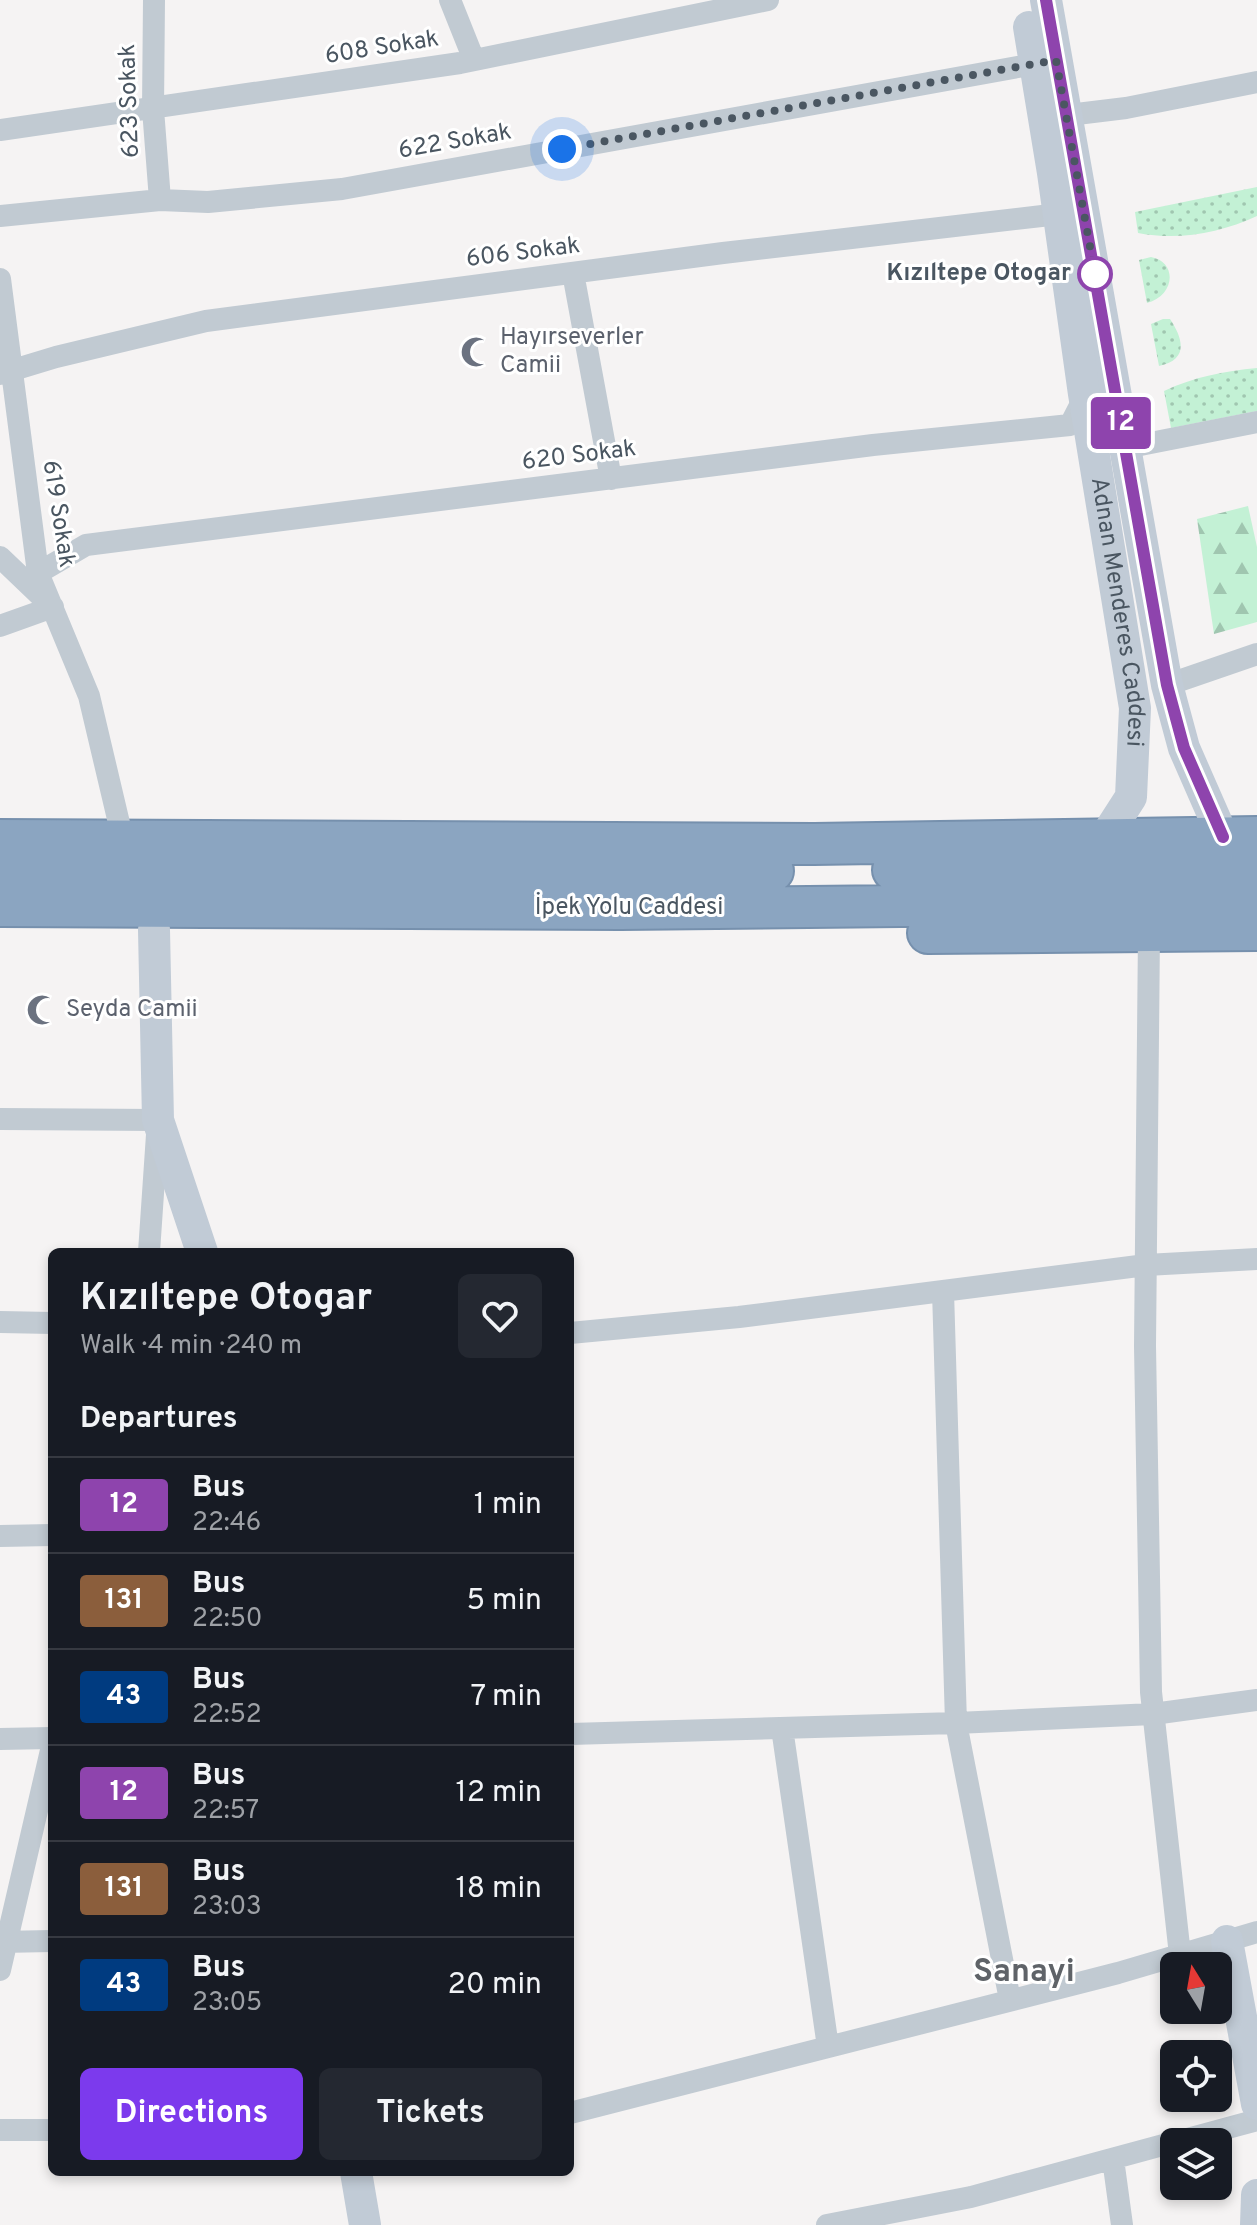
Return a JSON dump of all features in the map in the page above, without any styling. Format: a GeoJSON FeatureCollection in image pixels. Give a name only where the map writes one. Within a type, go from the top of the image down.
{"type":"FeatureCollection","features":[{"type":"Feature","properties":{"kind":"highway"},"geometry":{"type":"LineString","coordinates":[[0,840],[814,844],[1240,837]]}},
{"type":"Feature","properties":{"kind":"highway","name":"İpek Yolu Caddesi"},"geometry":{"type":"LineString","coordinates":[[0,870],[630,872],[1257,866]]}},
{"type":"Feature","properties":{"kind":"highway","name":"İpek Yolu Caddesi"},"geometry":{"type":"LineString","coordinates":[[0,906],[621,909],[1257,902]]}},
{"type":"Feature","properties":{"kind":"highway"},"geometry":{"type":"LineString","coordinates":[[0,931],[1257,930]]}},
{"type":"Feature","properties":{"kind":"street","name":"623 Sokak"},"geometry":{"type":"LineString","coordinates":[[154,0],[153,109],[160,200]]}},
{"type":"Feature","properties":{"kind":"street"},"geometry":{"type":"LineString","coordinates":[[450,0],[474,60]]}},
{"type":"Feature","properties":{"kind":"street","name":"608 Sokak"},"geometry":{"type":"LineString","coordinates":[[0,130],[474,60],[768,0]]}},
{"type":"Feature","properties":{"kind":"street","name":"Adnan Menderes Caddesi"},"geometry":{"type":"LineString","coordinates":[[1025,0],[1046,62],[1099,392],[1135,708],[1131,797],[1104,839]]}},
{"type":"Feature","properties":{"kind":"street","name":"Adnan Menderes Caddesi"},"geometry":{"type":"LineString","coordinates":[[1046,0],[1046,62]]}},
{"type":"Feature","properties":{"kind":"street","name":"622 Sokak"},"geometry":{"type":"LineString","coordinates":[[0,216],[160,200],[208,202],[342,189],[1046,62]]}},
{"type":"Feature","properties":{"kind":"street"},"geometry":{"type":"LineString","coordinates":[[1055,116],[1126,108],[1257,82]]}},
{"type":"Feature","properties":{"kind":"street","name":"Adnan Menderes Caddesi"},"geometry":{"type":"LineString","coordinates":[[1055,116],[1059,214],[1099,392],[1125,448],[1167,685],[1184,748],[1240,837]]}},
{"type":"Feature","properties":{"kind":"street","name":"606 Sokak"},"geometry":{"type":"LineString","coordinates":[[6,373],[56,357],[206,321],[1059,214]]}},
{"type":"Feature","properties":{"kind":"street"},"geometry":{"type":"LineString","coordinates":[[573,273],[611,479]]}},
{"type":"Feature","properties":{"kind":"street","name":"619 Sokak"},"geometry":{"type":"LineString","coordinates":[[0,279],[6,373],[38,573],[89,696],[123,840]]}},
{"type":"Feature","properties":{"kind":"street","name":"620 Sokak"},"geometry":{"type":"LineString","coordinates":[[38,573],[86,545],[873,445],[1070,425],[1099,392]]}},
{"type":"Feature","properties":{"kind":"street"},"geometry":{"type":"LineString","coordinates":[[1125,448],[1257,422]]}},
{"type":"Feature","properties":{"kind":"street"},"geometry":{"type":"LineString","coordinates":[[0,557],[53,607],[0,626]]}},
{"type":"Feature","properties":{"kind":"street"},"geometry":{"type":"LineString","coordinates":[[1167,685],[1257,654]]}},
{"type":"Feature","properties":{"kind":"street"},"geometry":{"type":"LineString","coordinates":[[149,1248],[158,1120],[154,930]]}},
{"type":"Feature","properties":{"kind":"street"},"geometry":{"type":"LineString","coordinates":[[1149,932],[1145,1361],[1153,1714],[1180,1952]]}},
{"type":"Feature","properties":{"kind":"street"},"geometry":{"type":"LineString","coordinates":[[0,1119],[158,1120]]}},
{"type":"Feature","properties":{"kind":"street"},"geometry":{"type":"LineString","coordinates":[[158,1120],[201,1248]]}},
{"type":"Feature","properties":{"kind":"street"},"geometry":{"type":"LineString","coordinates":[[574,1333],[739,1317],[1146,1265],[1257,1259]]}},
{"type":"Feature","properties":{"kind":"street"},"geometry":{"type":"LineString","coordinates":[[943,1291],[956,1723],[1010,2000]]}},
{"type":"Feature","properties":{"kind":"street"},"geometry":{"type":"LineString","coordinates":[[0,1322],[48,1323]]}},
{"type":"Feature","properties":{"kind":"street"},"geometry":{"type":"LineString","coordinates":[[0,1536],[48,1535]]}},
{"type":"Feature","properties":{"kind":"street"},"geometry":{"type":"LineString","coordinates":[[574,1734],[1153,1714],[1257,1700]]}},
{"type":"Feature","properties":{"kind":"street"},"geometry":{"type":"LineString","coordinates":[[782,1728],[828,2047]]}},
{"type":"Feature","properties":{"kind":"street"},"geometry":{"type":"LineString","coordinates":[[0,1739],[48,1738]]}},
{"type":"Feature","properties":{"kind":"street"},"geometry":{"type":"LineString","coordinates":[[0,1970],[3,1942],[48,1762]]}},
{"type":"Feature","properties":{"kind":"street"},"geometry":{"type":"LineString","coordinates":[[1190,1952],[1242,1936],[1257,2104]]}},
{"type":"Feature","properties":{"kind":"street"},"geometry":{"type":"LineString","coordinates":[[3,1942],[48,1941]]}},
{"type":"Feature","properties":{"kind":"street"},"geometry":{"type":"LineString","coordinates":[[574,2112],[1160,1960]]}},
{"type":"Feature","properties":{"kind":"street"},"geometry":{"type":"LineString","coordinates":[[1227,2128],[1257,2120]]}},
{"type":"Feature","properties":{"kind":"street"},"geometry":{"type":"LineString","coordinates":[[0,2130],[48,2130]]}},
{"type":"Feature","properties":{"kind":"street"},"geometry":{"type":"LineString","coordinates":[[827,2225],[971,2197],[1160,2146]]}},
{"type":"Feature","properties":{"kind":"street"},"geometry":{"type":"LineString","coordinates":[[1113,2159],[1122,2225]]}},
{"type":"Feature","properties":{"kind":"street"},"geometry":{"type":"LineString","coordinates":[[357,2176],[365,2225]]}},
{"type":"Feature","properties":{"kind":"street"},"geometry":{"type":"LineString","coordinates":[[1256,2225],[1257,2195]]}},
{"type":"Feature","properties":{"kind":"green space"},"geometry":{"type":"Polygon","coordinates":[[[1257,187],[1257,216],[1243,222],[1184,236],[1138,233],[1135,212],[1257,187]]]}},
{"type":"Feature","properties":{"kind":"green space"},"geometry":{"type":"Polygon","coordinates":[[[1151,257],[1166,265],[1170,279],[1163,294],[1147,303],[1139,260],[1151,257]]]}},
{"type":"Feature","properties":{"kind":"green space"},"geometry":{"type":"Polygon","coordinates":[[[1170,319],[1175,327],[1181,348],[1175,359],[1159,366],[1151,324],[1170,319]]]}},
{"type":"Feature","properties":{"kind":"green space"},"geometry":{"type":"Polygon","coordinates":[[[1257,368],[1257,411],[1171,428],[1164,391],[1209,375],[1257,368]]]}},
{"type":"Feature","properties":{"kind":"green space"},"geometry":{"type":"Polygon","coordinates":[[[1248,506],[1257,547],[1257,622],[1214,634],[1197,519],[1248,506]]]}},
{"type":"Feature","properties":{"kind":"bus line","name":"12"},"geometry":{"type":"LineString","coordinates":[[1046,0],[1167,685],[1184,748],[1223,837]]}},
{"type":"Feature","properties":{"kind":"place","name":"Kızıltepe Otogar"},"geometry":{"type":"Point","coordinates":[1095,274]}},
{"type":"Feature","properties":{"kind":"place","name":"Hayırseverler Camii"},"geometry":{"type":"Point","coordinates":[476,352]}},
{"type":"Feature","properties":{"kind":"place","name":"Seyda Camii"},"geometry":{"type":"Point","coordinates":[42,1010]}},
{"type":"Feature","properties":{"kind":"district","name":"Sanayi"},"geometry":{"type":"Point","coordinates":[1024,1973]}},
{"type":"Feature","properties":{"kind":"route"},"geometry":{"type":"LineString","coordinates":[[562,149],[1056,60],[1095,274]]}}]}
